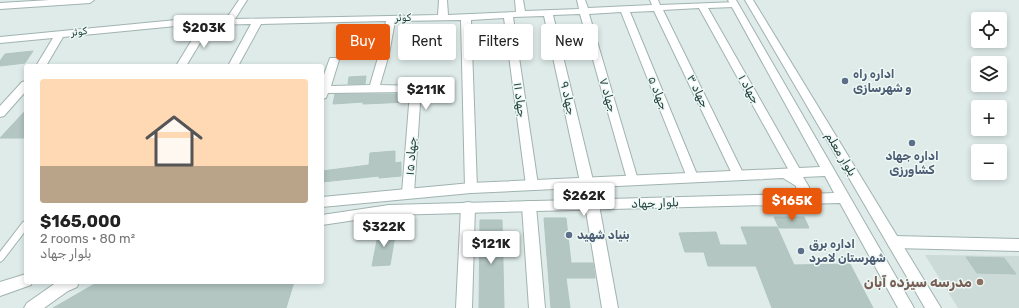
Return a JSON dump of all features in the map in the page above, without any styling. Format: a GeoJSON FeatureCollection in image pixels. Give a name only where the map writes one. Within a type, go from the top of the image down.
{"type":"FeatureCollection","features":[{"type":"Feature","properties":{"kind":"street"},"geometry":{"type":"LineString","coordinates":[[0,6],[90,0]]}},
{"type":"Feature","properties":{"kind":"street"},"geometry":{"type":"LineString","coordinates":[[229,21],[243,0]]}},
{"type":"Feature","properties":{"kind":"street"},"geometry":{"type":"LineString","coordinates":[[443,0],[443,17]]}},
{"type":"Feature","properties":{"kind":"street"},"geometry":{"type":"LineString","coordinates":[[519,0],[521,14]]}},
{"type":"Feature","properties":{"kind":"street","name":"جهاد ۷"},"geometry":{"type":"LineString","coordinates":[[581,0],[632,180]]}},
{"type":"Feature","properties":{"kind":"street","name":"بلوار معلم"},"geometry":{"type":"LineString","coordinates":[[749,0],[933,308]]}},
{"type":"Feature","properties":{"kind":"street","name":"کوثر"},"geometry":{"type":"LineString","coordinates":[[0,40],[208,22],[466,17],[624,9],[656,4],[702,5],[733,2]]}},
{"type":"Feature","properties":{"kind":"street","name":"بلوار معلم"},"geometry":{"type":"LineString","coordinates":[[733,2],[906,308]]}},
{"type":"Feature","properties":{"kind":"street","name":"جهاد ۳"},"geometry":{"type":"LineString","coordinates":[[656,4],[738,175]]}},
{"type":"Feature","properties":{"kind":"street","name":"جهاد ۱"},"geometry":{"type":"LineString","coordinates":[[702,5],[791,173]]}},
{"type":"Feature","properties":{"kind":"street","name":"جهاد ۵"},"geometry":{"type":"LineString","coordinates":[[624,9],[692,177]]}},
{"type":"Feature","properties":{"kind":"street","name":"جهاد ۹"},"geometry":{"type":"LineString","coordinates":[[548,13],[592,205],[610,308]]}},
{"type":"Feature","properties":{"kind":"street","name":"جهاد ۱۱"},"geometry":{"type":"LineString","coordinates":[[508,15],[532,185]]}},
{"type":"Feature","properties":{"kind":"street"},"geometry":{"type":"LineString","coordinates":[[466,17],[471,188]]}},
{"type":"Feature","properties":{"kind":"street"},"geometry":{"type":"LineString","coordinates":[[324,92],[374,88],[384,54],[391,18]]}},
{"type":"Feature","properties":{"kind":"street"},"geometry":{"type":"LineString","coordinates":[[182,64],[208,22]]}},
{"type":"Feature","properties":{"kind":"street"},"geometry":{"type":"LineString","coordinates":[[234,64],[257,22]]}},
{"type":"Feature","properties":{"kind":"street"},"geometry":{"type":"LineString","coordinates":[[42,64],[60,34]]}},
{"type":"Feature","properties":{"kind":"street"},"geometry":{"type":"LineString","coordinates":[[765,58],[784,58]]}},
{"type":"Feature","properties":{"kind":"street"},"geometry":{"type":"LineString","coordinates":[[324,89],[334,60]]}},
{"type":"Feature","properties":{"kind":"street"},"geometry":{"type":"LineString","coordinates":[[0,113],[24,86]]}},
{"type":"Feature","properties":{"kind":"street","name":"جهاد ۱۵"},"geometry":{"type":"LineString","coordinates":[[374,88],[416,89],[408,193]]}},
{"type":"Feature","properties":{"kind":"street"},"geometry":{"type":"LineString","coordinates":[[0,98],[15,96]]}},
{"type":"Feature","properties":{"kind":"street","name":"بلوار جهاد"},"geometry":{"type":"LineString","coordinates":[[324,202],[471,188],[829,171]]}},
{"type":"Feature","properties":{"kind":"street"},"geometry":{"type":"LineString","coordinates":[[791,173],[798,179],[805,189],[804,195],[797,199]]}},
{"type":"Feature","properties":{"kind":"street","name":"بلوار جهاد"},"geometry":{"type":"LineString","coordinates":[[324,220],[390,210],[844,198]]}},
{"type":"Feature","properties":{"kind":"street"},"geometry":{"type":"LineString","coordinates":[[529,206],[537,308]]}},
{"type":"Feature","properties":{"kind":"street"},"geometry":{"type":"LineString","coordinates":[[464,308],[468,208]]}},
{"type":"Feature","properties":{"kind":"street"},"geometry":{"type":"LineString","coordinates":[[894,242],[1019,246]]}},
{"type":"Feature","properties":{"kind":"street"},"geometry":{"type":"LineString","coordinates":[[0,289],[24,281]]}},
{"type":"Feature","properties":{"kind":"street"},"geometry":{"type":"LineString","coordinates":[[32,308],[67,284]]}},
{"type":"Feature","properties":{"kind":"lane"},"geometry":{"type":"LineString","coordinates":[[0,258],[24,227]]}},
{"type":"Feature","properties":{"kind":"shaded area","name":"مدرسه سیزده آبان"},"geometry":{"type":"Polygon","coordinates":[[[925,255],[1019,256],[1019,308],[958,308],[925,255]]]}},
{"type":"Feature","properties":{"kind":"building"},"geometry":{"type":"Polygon","coordinates":[[[33,51],[25,63],[0,66],[0,61],[5,54],[33,51]]]}},
{"type":"Feature","properties":{"kind":"building"},"geometry":{"type":"Polygon","coordinates":[[[366,76],[365,84],[348,84],[349,77],[366,76]]]}},
{"type":"Feature","properties":{"kind":"building"},"geometry":{"type":"Polygon","coordinates":[[[335,94],[408,94],[408,102],[333,104],[335,94]]]}},
{"type":"Feature","properties":{"kind":"building"},"geometry":{"type":"Polygon","coordinates":[[[24,112],[24,138],[0,138],[24,112]]]}},
{"type":"Feature","properties":{"kind":"building"},"geometry":{"type":"Polygon","coordinates":[[[395,151],[395,163],[401,162],[401,176],[379,178],[379,176],[324,182],[324,171],[369,165],[370,153],[395,151]]]}},
{"type":"Feature","properties":{"kind":"building"},"geometry":{"type":"Polygon","coordinates":[[[774,217],[804,217],[809,228],[779,228],[774,217]]]}},
{"type":"Feature","properties":{"kind":"building"},"geometry":{"type":"Polygon","coordinates":[[[544,218],[566,218],[571,263],[593,263],[595,278],[566,278],[570,308],[551,308],[544,218]]]}},
{"type":"Feature","properties":{"kind":"building"},"geometry":{"type":"Polygon","coordinates":[[[480,220],[502,220],[504,308],[479,308],[480,220]]]}},
{"type":"Feature","properties":{"kind":"building"},"geometry":{"type":"Polygon","coordinates":[[[741,227],[777,227],[794,265],[850,264],[873,308],[772,308],[756,266],[708,266],[704,252],[685,252],[679,233],[716,232],[720,245],[748,245],[741,227]]]}},
{"type":"Feature","properties":{"kind":"building"},"geometry":{"type":"Polygon","coordinates":[[[379,230],[396,230],[390,265],[372,266],[379,230]]]}},
{"type":"Feature","properties":{"kind":"building"},"geometry":{"type":"Polygon","coordinates":[[[966,257],[1004,258],[1016,274],[977,273],[966,257]]]}},
{"type":"Feature","properties":{"kind":"building"},"geometry":{"type":"Polygon","coordinates":[[[95,284],[293,284],[286,308],[53,308],[95,284]]]}},
{"type":"Feature","properties":{"kind":"place","name":"اداره راه و شهرسازی"},"geometry":{"type":"Point","coordinates":[845,81]}},
{"type":"Feature","properties":{"kind":"place","name":"اداره جهاد کشاورزی"},"geometry":{"type":"Point","coordinates":[912,143]}},
{"type":"Feature","properties":{"kind":"place","name":"بنیاد شهید"},"geometry":{"type":"Point","coordinates":[569,235]}},
{"type":"Feature","properties":{"kind":"place","name":"اداره برق شهرستان لامرد"},"geometry":{"type":"Point","coordinates":[801,251]}},
{"type":"Feature","properties":{"kind":"place","name":"مدرسه سیزده آبان"},"geometry":{"type":"Point","coordinates":[980,282]}}]}
